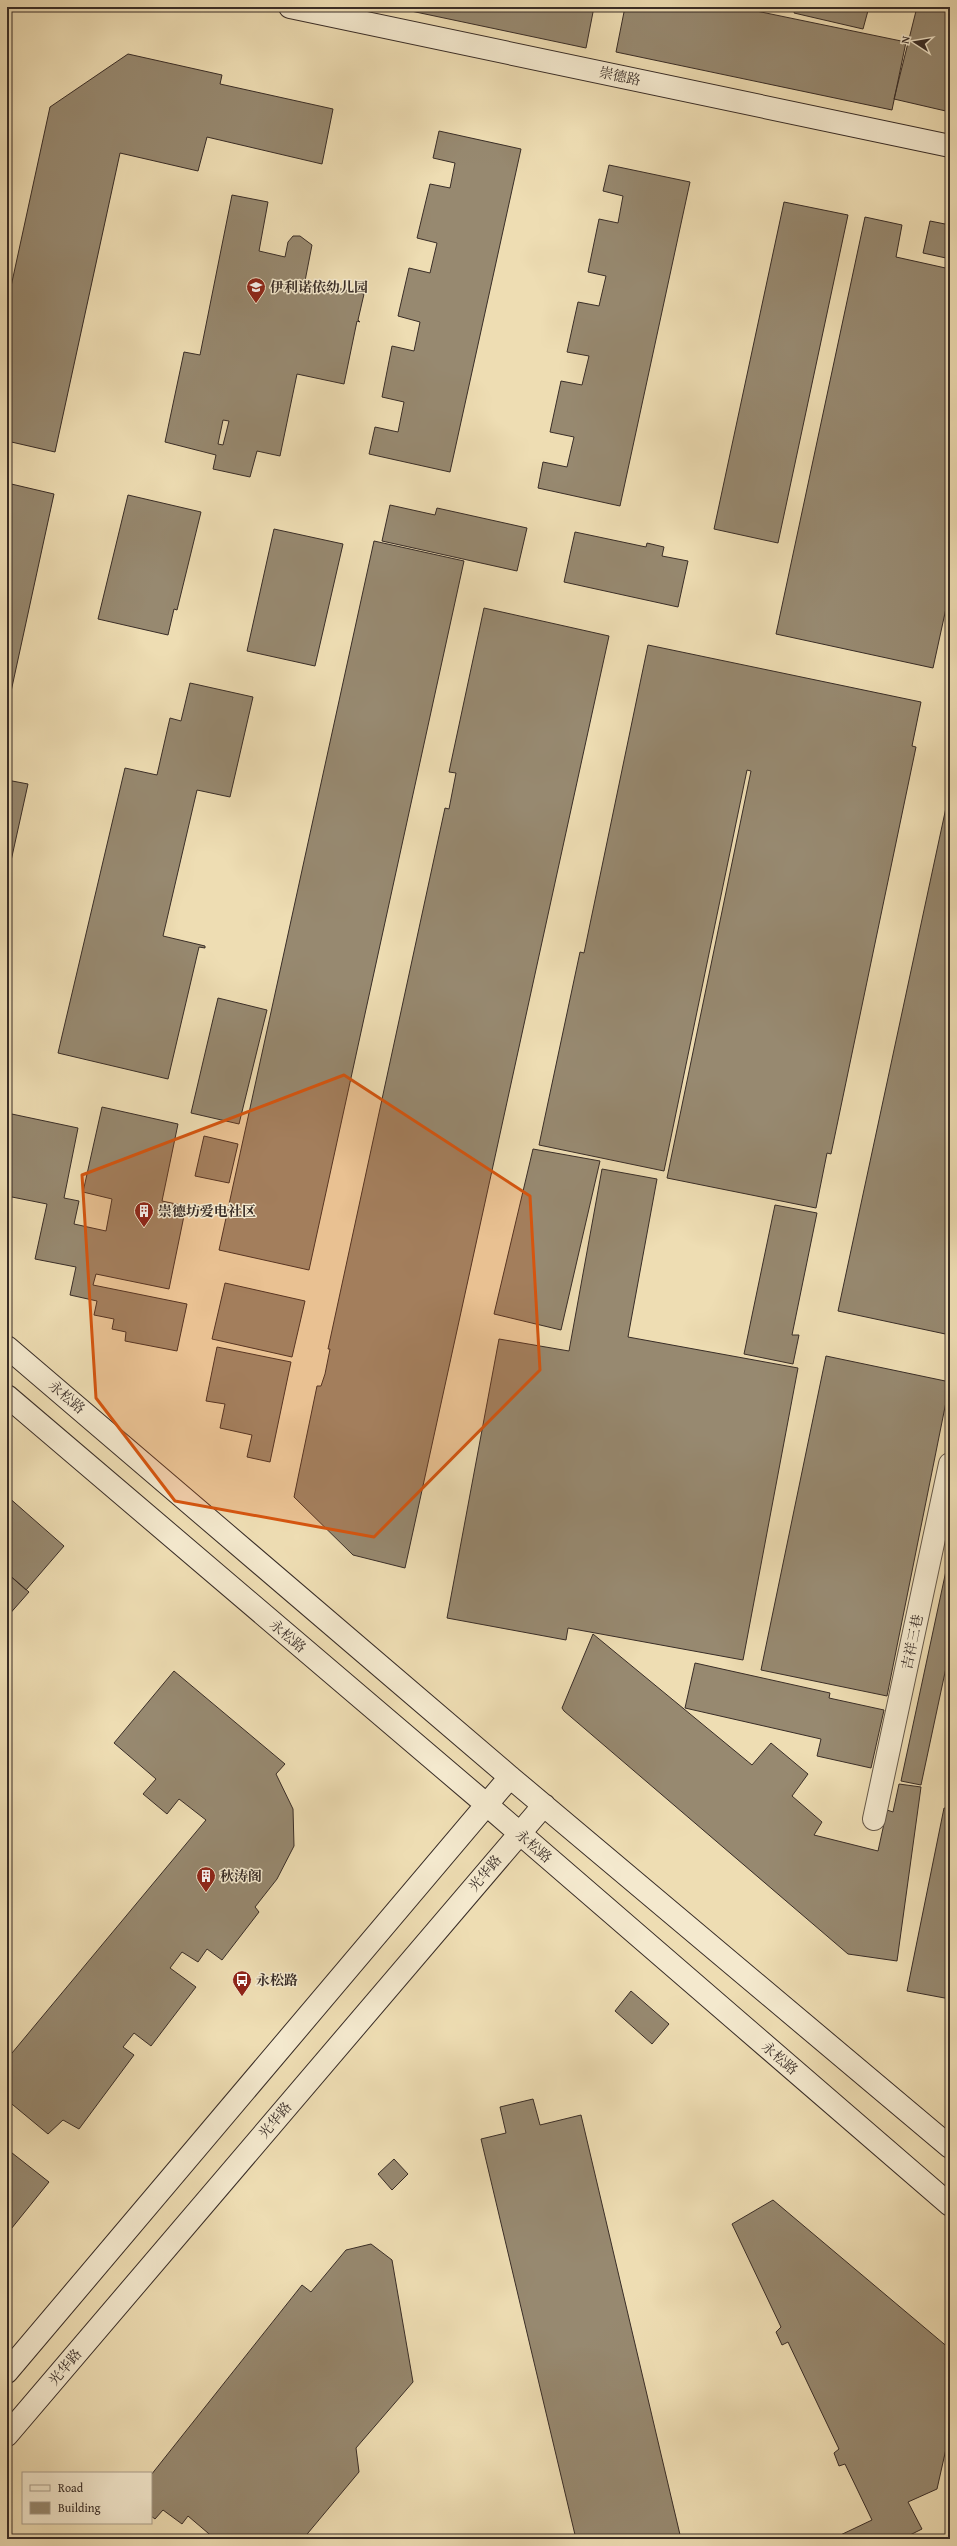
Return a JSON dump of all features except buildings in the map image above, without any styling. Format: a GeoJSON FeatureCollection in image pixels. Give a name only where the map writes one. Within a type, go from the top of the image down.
{"type":"FeatureCollection","features":[{"type":"Feature","properties":{"kind":"street","name":"崇德路"},"geometry":{"type":"LineString","coordinates":[[290,7],[950,146]]}},
{"type":"Feature","properties":{"kind":"street","name":"永松路"},"geometry":{"type":"LineString","coordinates":[[7,1347],[510,1777],[950,2147]]}},
{"type":"Feature","properties":{"kind":"street","name":"永松路"},"geometry":{"type":"LineString","coordinates":[[7,1396],[487,1805],[950,2205]]}},
{"type":"Feature","properties":{"kind":"street","name":"吉祥三巷"},"geometry":{"type":"LineString","coordinates":[[874,1819],[950,1464]]}},
{"type":"Feature","properties":{"kind":"street"},"geometry":{"type":"LineString","coordinates":[[7,2372],[510,1777]]}},
{"type":"Feature","properties":{"kind":"street","name":"光华路"},"geometry":{"type":"LineString","coordinates":[[7,2435],[544,1805]]}},
{"type":"Feature","properties":{"kind":"highlighted area"},"geometry":{"type":"Polygon","coordinates":[[[344,1075],[530,1196],[540,1370],[374,1537],[175,1501],[96,1398],[82,1175],[344,1075]]]}},
{"type":"Feature","properties":{"kind":"place","name":"伊利诺依幼儿园"},"geometry":{"type":"Point","coordinates":[256,304]}},
{"type":"Feature","properties":{"kind":"place","name":"崇德坊爱电社区"},"geometry":{"type":"Point","coordinates":[144,1228]}},
{"type":"Feature","properties":{"kind":"place","name":"秋涛阁"},"geometry":{"type":"Point","coordinates":[206,1893]}},
{"type":"Feature","properties":{"kind":"place","name":"永松路"},"geometry":{"type":"Point","coordinates":[242,1997]}}]}
